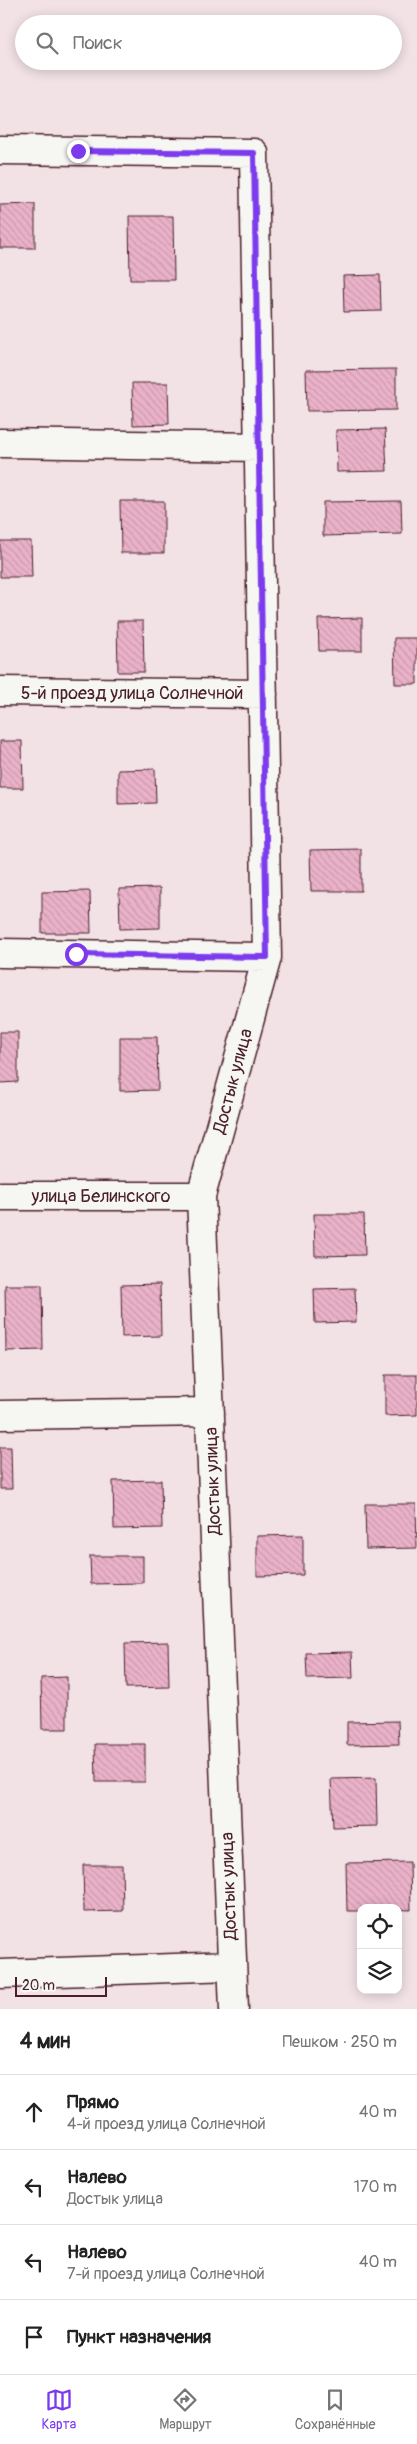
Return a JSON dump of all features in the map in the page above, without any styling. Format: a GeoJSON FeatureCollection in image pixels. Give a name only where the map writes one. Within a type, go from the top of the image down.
{"type":"FeatureCollection","features":[{"type":"Feature","properties":{"kind":"street","name":"Достык улица"},"geometry":{"type":"LineString","coordinates":[[0,150],[254,153],[267,957],[201,1196],[234,2009]]}},
{"type":"Feature","properties":{"kind":"street"},"geometry":{"type":"LineString","coordinates":[[0,443],[259,447]]}},
{"type":"Feature","properties":{"kind":"street","name":"5-й проезд улица Солнечной"},"geometry":{"type":"LineString","coordinates":[[0,692],[263,694]]}},
{"type":"Feature","properties":{"kind":"street"},"geometry":{"type":"LineString","coordinates":[[0,953],[267,957]]}},
{"type":"Feature","properties":{"kind":"street","name":"улица Белинского"},"geometry":{"type":"LineString","coordinates":[[0,1196],[201,1196]]}},
{"type":"Feature","properties":{"kind":"street"},"geometry":{"type":"LineString","coordinates":[[0,1415],[210,1412]]}},
{"type":"Feature","properties":{"kind":"street"},"geometry":{"type":"LineString","coordinates":[[0,1974],[232,1966]]}},
{"type":"Feature","properties":{"kind":"building"},"geometry":{"type":"Polygon","coordinates":[[[35,204],[35,248],[0,248],[0,205],[35,204]]]}},
{"type":"Feature","properties":{"kind":"building"},"geometry":{"type":"Polygon","coordinates":[[[129,216],[173,216],[174,280],[130,280],[129,216]]]}},
{"type":"Feature","properties":{"kind":"building"},"geometry":{"type":"Polygon","coordinates":[[[380,275],[381,311],[344,312],[343,276],[380,275]]]}},
{"type":"Feature","properties":{"kind":"building"},"geometry":{"type":"Polygon","coordinates":[[[396,369],[396,410],[307,411],[306,370],[396,369]]]}},
{"type":"Feature","properties":{"kind":"building"},"geometry":{"type":"Polygon","coordinates":[[[132,383],[168,383],[169,424],[133,425],[132,383]]]}},
{"type":"Feature","properties":{"kind":"building"},"geometry":{"type":"Polygon","coordinates":[[[385,429],[387,471],[337,472],[336,430],[385,429]]]}},
{"type":"Feature","properties":{"kind":"building"},"geometry":{"type":"Polygon","coordinates":[[[120,501],[164,501],[164,553],[121,553],[120,501]]]}},
{"type":"Feature","properties":{"kind":"building"},"geometry":{"type":"Polygon","coordinates":[[[401,501],[402,534],[323,536],[323,502],[401,501]]]}},
{"type":"Feature","properties":{"kind":"building"},"geometry":{"type":"Polygon","coordinates":[[[0,541],[31,541],[32,577],[0,577],[0,541]]]}},
{"type":"Feature","properties":{"kind":"building"},"geometry":{"type":"Polygon","coordinates":[[[362,618],[362,651],[319,651],[318,619],[362,618]]]}},
{"type":"Feature","properties":{"kind":"building"},"geometry":{"type":"Polygon","coordinates":[[[117,621],[143,621],[144,672],[118,672],[117,621]]]}},
{"type":"Feature","properties":{"kind":"building"},"geometry":{"type":"Polygon","coordinates":[[[394,638],[417,638],[417,684],[395,684],[394,638]]]}},
{"type":"Feature","properties":{"kind":"building"},"geometry":{"type":"Polygon","coordinates":[[[0,741],[22,741],[23,788],[0,788],[0,741]]]}},
{"type":"Feature","properties":{"kind":"building"},"geometry":{"type":"Polygon","coordinates":[[[155,769],[156,803],[118,804],[118,770],[155,769]]]}},
{"type":"Feature","properties":{"kind":"building"},"geometry":{"type":"Polygon","coordinates":[[[361,849],[361,891],[311,891],[310,850],[361,849]]]}},
{"type":"Feature","properties":{"kind":"building"},"geometry":{"type":"Polygon","coordinates":[[[160,888],[160,928],[120,929],[119,889],[160,888]]]}},
{"type":"Feature","properties":{"kind":"building"},"geometry":{"type":"Polygon","coordinates":[[[90,891],[91,933],[42,933],[42,892],[90,891]]]}},
{"type":"Feature","properties":{"kind":"building"},"geometry":{"type":"Polygon","coordinates":[[[0,1032],[18,1032],[18,1082],[0,1083],[0,1032]]]}},
{"type":"Feature","properties":{"kind":"building"},"geometry":{"type":"Polygon","coordinates":[[[120,1037],[157,1037],[158,1090],[120,1091],[120,1037]]]}},
{"type":"Feature","properties":{"kind":"building"},"geometry":{"type":"Polygon","coordinates":[[[314,1214],[364,1214],[365,1255],[315,1256],[314,1214]]]}},
{"type":"Feature","properties":{"kind":"building"},"geometry":{"type":"Polygon","coordinates":[[[160,1284],[161,1336],[122,1337],[121,1285],[160,1284]]]}},
{"type":"Feature","properties":{"kind":"building"},"geometry":{"type":"Polygon","coordinates":[[[5,1285],[42,1285],[43,1350],[6,1351],[5,1285]]]}},
{"type":"Feature","properties":{"kind":"building"},"geometry":{"type":"Polygon","coordinates":[[[355,1288],[356,1322],[315,1323],[314,1289],[355,1288]]]}},
{"type":"Feature","properties":{"kind":"building"},"geometry":{"type":"Polygon","coordinates":[[[385,1375],[417,1375],[417,1415],[385,1416],[385,1375]]]}},
{"type":"Feature","properties":{"kind":"building"},"geometry":{"type":"Polygon","coordinates":[[[0,1447],[11,1447],[12,1489],[0,1489],[0,1447]]]}},
{"type":"Feature","properties":{"kind":"building"},"geometry":{"type":"Polygon","coordinates":[[[161,1480],[162,1528],[114,1529],[113,1481],[161,1480]]]}},
{"type":"Feature","properties":{"kind":"building"},"geometry":{"type":"Polygon","coordinates":[[[365,1504],[416,1504],[417,1548],[366,1549],[365,1504]]]}},
{"type":"Feature","properties":{"kind":"building"},"geometry":{"type":"Polygon","coordinates":[[[303,1535],[303,1575],[257,1576],[257,1536],[303,1535]]]}},
{"type":"Feature","properties":{"kind":"building"},"geometry":{"type":"Polygon","coordinates":[[[90,1556],[143,1556],[143,1583],[91,1584],[90,1556]]]}},
{"type":"Feature","properties":{"kind":"building"},"geometry":{"type":"Polygon","coordinates":[[[168,1642],[169,1687],[126,1688],[125,1643],[168,1642]]]}},
{"type":"Feature","properties":{"kind":"building"},"geometry":{"type":"Polygon","coordinates":[[[352,1652],[353,1678],[307,1679],[306,1653],[352,1652]]]}},
{"type":"Feature","properties":{"kind":"building"},"geometry":{"type":"Polygon","coordinates":[[[67,1677],[67,1729],[42,1729],[41,1678],[67,1677]]]}},
{"type":"Feature","properties":{"kind":"building"},"geometry":{"type":"Polygon","coordinates":[[[398,1721],[399,1744],[347,1745],[347,1722],[398,1721]]]}},
{"type":"Feature","properties":{"kind":"building"},"geometry":{"type":"Polygon","coordinates":[[[95,1744],[145,1744],[145,1782],[96,1782],[95,1744]]]}},
{"type":"Feature","properties":{"kind":"building"},"geometry":{"type":"Polygon","coordinates":[[[376,1778],[377,1826],[333,1827],[331,1779],[376,1778]]]}},
{"type":"Feature","properties":{"kind":"building"},"geometry":{"type":"Polygon","coordinates":[[[410,1862],[411,1910],[402,1910],[402,1904],[357,1904],[357,1911],[347,1911],[346,1863],[410,1862]]]}},
{"type":"Feature","properties":{"kind":"building"},"geometry":{"type":"Polygon","coordinates":[[[83,1865],[122,1865],[123,1911],[84,1912],[83,1865]]]}},
{"type":"Feature","properties":{"kind":"route"},"geometry":{"type":"LineString","coordinates":[[76,954],[267,957],[254,153],[78,151]]}}]}
